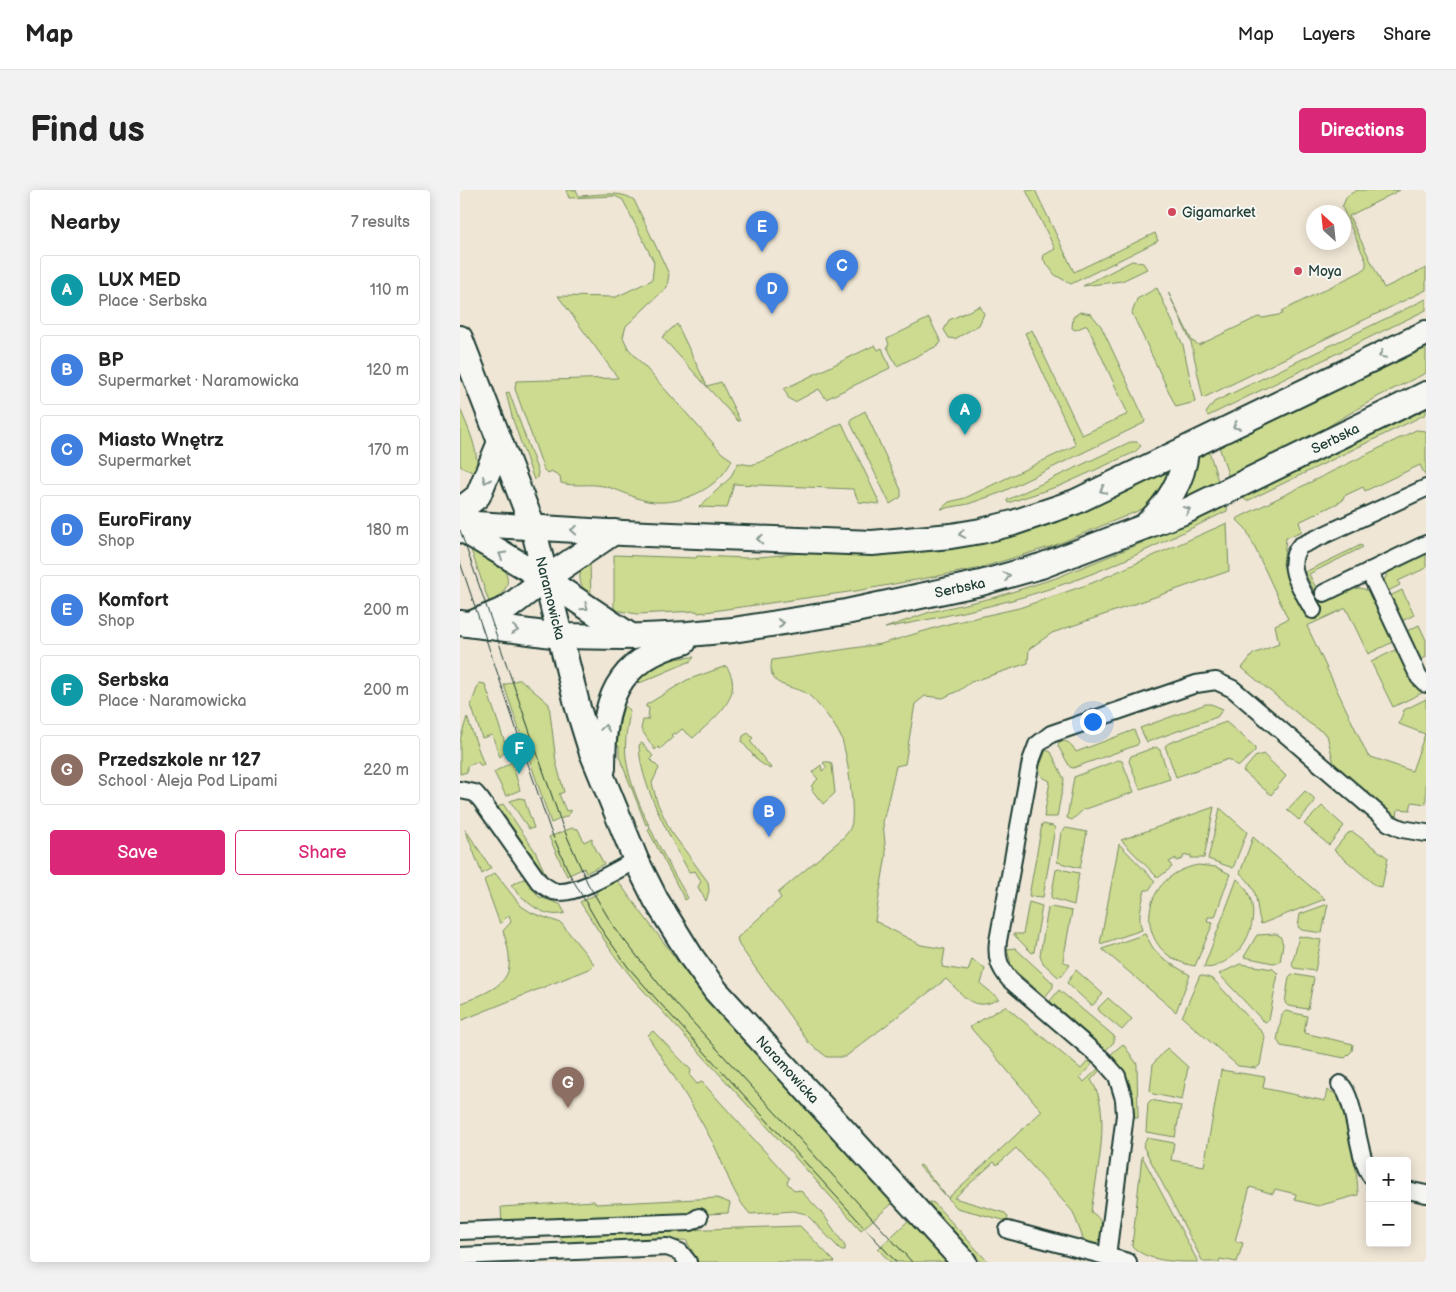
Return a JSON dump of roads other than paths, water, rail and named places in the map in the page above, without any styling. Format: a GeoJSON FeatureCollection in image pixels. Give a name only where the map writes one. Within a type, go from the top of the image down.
{"type":"FeatureCollection","features":[{"type":"Feature","properties":{"kind":"street"},"geometry":{"type":"LineString","coordinates":[[460,523],[614,532],[872,543],[951,536],[1013,523],[1076,502],[1186,451],[1426,333]]}},
{"type":"Feature","properties":{"kind":"street","name":"Naramowicka"},"geometry":{"type":"LineString","coordinates":[[460,338],[533,527],[578,708],[636,860],[656,900],[692,958],[716,991],[964,1262]]}},
{"type":"Feature","properties":{"kind":"street","name":"Serbska"},"geometry":{"type":"LineString","coordinates":[[465,624],[560,636],[632,637],[733,630],[874,607],[980,584],[1041,566],[1142,528],[1230,491],[1426,394]]}},
{"type":"Feature","properties":{"kind":"street"},"geometry":{"type":"LineString","coordinates":[[460,510],[478,496],[500,442]]}},
{"type":"Feature","properties":{"kind":"street"},"geometry":{"type":"LineString","coordinates":[[1142,528],[1162,509],[1172,494],[1184,466],[1186,451]]}},
{"type":"Feature","properties":{"kind":"street"},"geometry":{"type":"LineString","coordinates":[[1313,610],[1292,565],[1295,552],[1300,546],[1426,488]]}},
{"type":"Feature","properties":{"kind":"street"},"geometry":{"type":"LineString","coordinates":[[460,528],[545,579],[632,637]]}},
{"type":"Feature","properties":{"kind":"street"},"geometry":{"type":"LineString","coordinates":[[465,624],[506,609],[545,579],[614,532]]}},
{"type":"Feature","properties":{"kind":"street"},"geometry":{"type":"LineString","coordinates":[[1324,593],[1426,544]]}},
{"type":"Feature","properties":{"kind":"street"},"geometry":{"type":"LineString","coordinates":[[1369,571],[1419,677],[1426,684]]}},
{"type":"Feature","properties":{"kind":"street"},"geometry":{"type":"LineString","coordinates":[[603,777],[604,736],[608,708],[614,690],[639,661],[652,653],[733,630]]}},
{"type":"Feature","properties":{"kind":"street"},"geometry":{"type":"LineString","coordinates":[[1107,1256],[1125,1125],[1124,1099],[1120,1084],[1107,1064],[1010,980],[999,964],[997,957],[1000,929],[1030,761],[1037,745],[1044,738],[1061,731],[1196,684],[1216,681],[1233,689],[1389,823],[1402,829],[1426,833]]}},
{"type":"Feature","properties":{"kind":"street"},"geometry":{"type":"LineString","coordinates":[[460,790],[474,793],[482,800],[539,882],[552,891],[558,893],[576,888],[636,860]]}},
{"type":"Feature","properties":{"kind":"street"},"geometry":{"type":"LineString","coordinates":[[1340,1084],[1347,1094],[1360,1152],[1366,1166]]}},
{"type":"Feature","properties":{"kind":"street"},"geometry":{"type":"LineString","coordinates":[[1411,1191],[1426,1194]]}},
{"type":"Feature","properties":{"kind":"street"},"geometry":{"type":"LineString","coordinates":[[460,1232],[691,1222],[699,1217]]}},
{"type":"Feature","properties":{"kind":"street"},"geometry":{"type":"LineString","coordinates":[[489,1230],[499,1254]]}},
{"type":"Feature","properties":{"kind":"street"},"geometry":{"type":"LineString","coordinates":[[1008,1230],[1128,1262]]}},
{"type":"Feature","properties":{"kind":"street"},"geometry":{"type":"LineString","coordinates":[[460,1256],[667,1247],[680,1252],[688,1262]]}},
{"type":"Feature","properties":{"kind":"tram line"},"geometry":{"type":"LineString","coordinates":[[460,530],[562,825],[588,884],[614,927],[666,993],[912,1262]]}},
{"type":"Feature","properties":{"kind":"tram line"},"geometry":{"type":"LineString","coordinates":[[460,562],[550,829],[569,873],[603,932],[628,967],[658,1001],[896,1262]]}},
{"type":"Feature","properties":{"kind":"place","name":"Gigamarket"},"geometry":{"type":"Point","coordinates":[1172,212]}},
{"type":"Feature","properties":{"kind":"place","name":"Komfort"},"geometry":{"type":"Point","coordinates":[762,252]}},
{"type":"Feature","properties":{"kind":"place","name":"Moya"},"geometry":{"type":"Point","coordinates":[1298,271]}},
{"type":"Feature","properties":{"kind":"place","name":"Miasto Wnętrz"},"geometry":{"type":"Point","coordinates":[842,291]}},
{"type":"Feature","properties":{"kind":"place","name":"EuroFirany"},"geometry":{"type":"Point","coordinates":[772,314]}},
{"type":"Feature","properties":{"kind":"place","name":"LUX MED"},"geometry":{"type":"Point","coordinates":[965,435]}},
{"type":"Feature","properties":{"kind":"place","name":"Serbska"},"geometry":{"type":"Point","coordinates":[519,774]}},
{"type":"Feature","properties":{"kind":"place","name":"BP"},"geometry":{"type":"Point","coordinates":[769,837]}},
{"type":"Feature","properties":{"kind":"place","name":"Przedszkole nr 127"},"geometry":{"type":"Point","coordinates":[568,1108]}}]}
